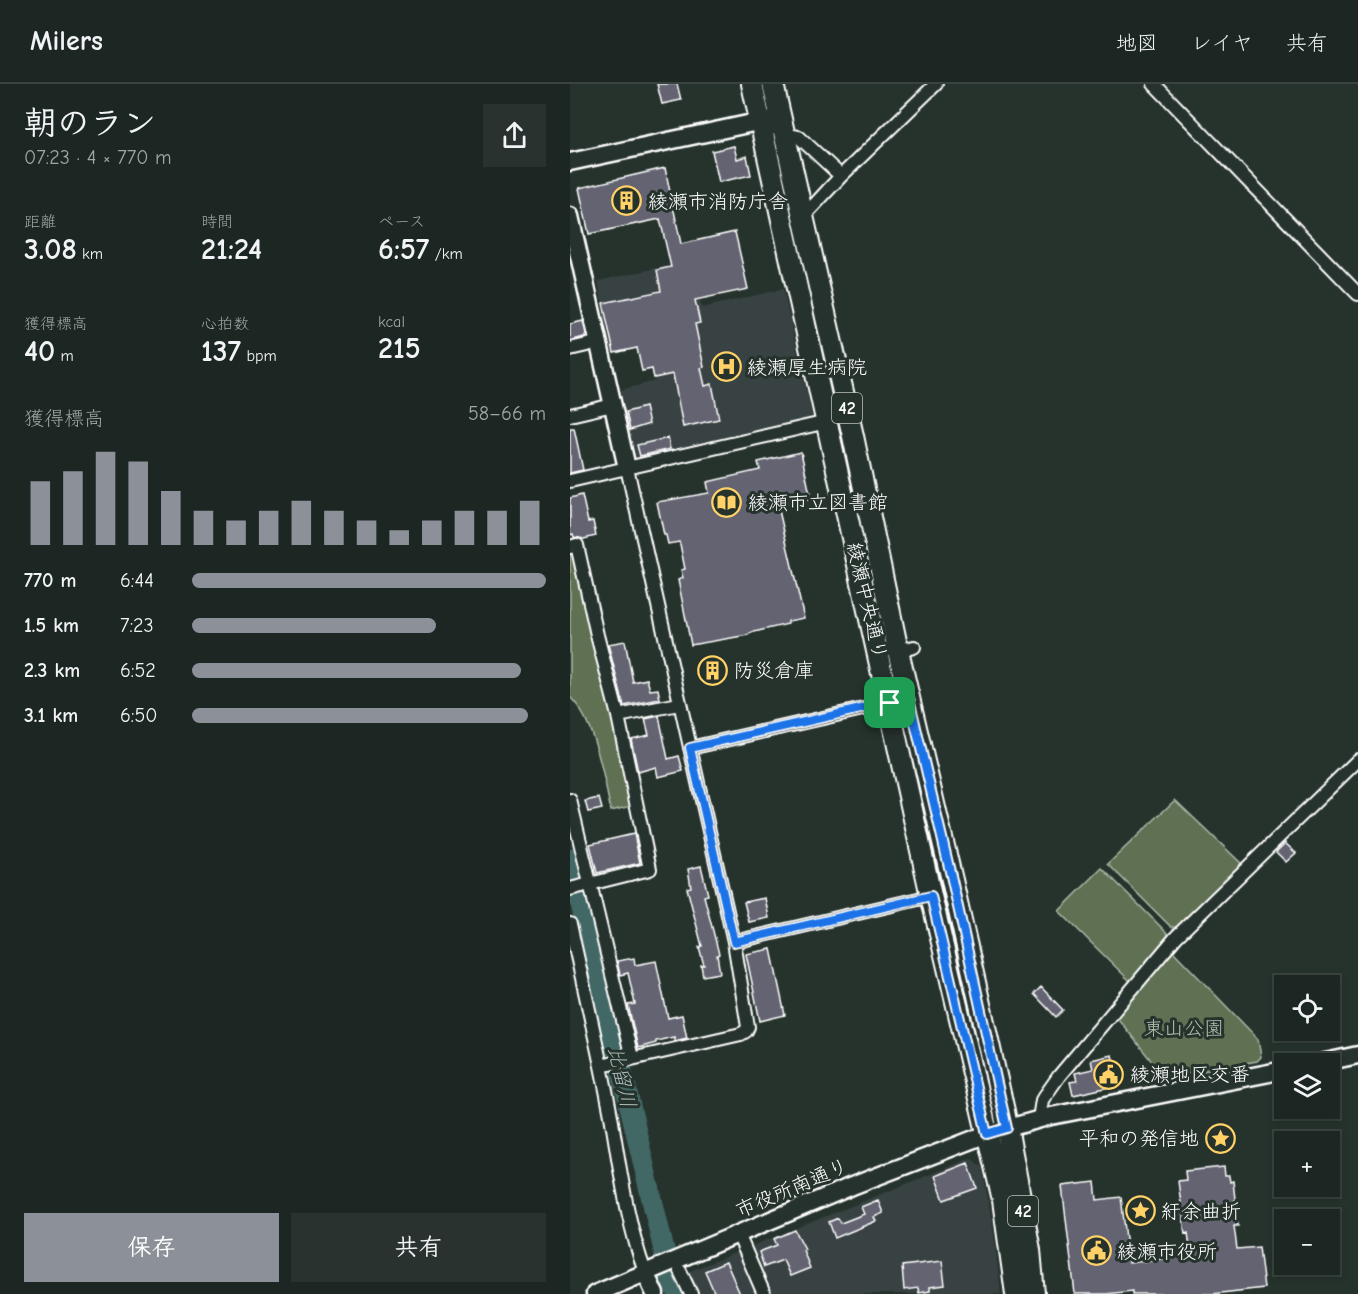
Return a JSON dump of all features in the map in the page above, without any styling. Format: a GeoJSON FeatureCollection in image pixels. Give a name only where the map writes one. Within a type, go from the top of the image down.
{"type":"FeatureCollection","features":[{"type":"Feature","properties":{"kind":"main road","name":"綾瀬中央通り"},"geometry":{"type":"LineString","coordinates":[[752,84],[931,896],[1005,1210],[1016,1294]]}},
{"type":"Feature","properties":{"kind":"main road","name":"綾瀬中央通り"},"geometry":{"type":"LineString","coordinates":[[773,84],[853,436],[906,649],[909,698],[1007,1128],[1030,1250],[1034,1294]]}},
{"type":"Feature","properties":{"kind":"street"},"geometry":{"type":"LineString","coordinates":[[803,217],[841,176],[936,84]]}},
{"type":"Feature","properties":{"kind":"street"},"geometry":{"type":"LineString","coordinates":[[1154,84],[1358,294]]}},
{"type":"Feature","properties":{"kind":"street"},"geometry":{"type":"LineString","coordinates":[[570,162],[761,120],[783,126],[799,137],[841,176]]}},
{"type":"Feature","properties":{"kind":"street"},"geometry":{"type":"LineString","coordinates":[[570,216],[577,279],[600,342],[612,405],[734,942],[748,1027],[746,1031],[601,1066]]}},
{"type":"Feature","properties":{"kind":"street"},"geometry":{"type":"LineString","coordinates":[[570,349],[600,342]]}},
{"type":"Feature","properties":{"kind":"street"},"geometry":{"type":"LineString","coordinates":[[570,415],[612,405]]}},
{"type":"Feature","properties":{"kind":"street"},"geometry":{"type":"LineString","coordinates":[[570,481],[827,422]]}},
{"type":"Feature","properties":{"kind":"street"},"geometry":{"type":"LineString","coordinates":[[570,547],[577,545],[618,716],[650,869],[579,887]]}},
{"type":"Feature","properties":{"kind":"street"},"geometry":{"type":"LineString","coordinates":[[690,748],[909,698]]}},
{"type":"Feature","properties":{"kind":"street"},"geometry":{"type":"LineString","coordinates":[[618,716],[680,704]]}},
{"type":"Feature","properties":{"kind":"street"},"geometry":{"type":"LineString","coordinates":[[1045,1117],[1042,1100],[1059,1076],[1176,937],[1358,760]]}},
{"type":"Feature","properties":{"kind":"street"},"geometry":{"type":"LineString","coordinates":[[570,800],[579,887],[624,1061]]}},
{"type":"Feature","properties":{"kind":"street"},"geometry":{"type":"LineString","coordinates":[[734,942],[931,896]]}},
{"type":"Feature","properties":{"kind":"street"},"geometry":{"type":"LineString","coordinates":[[570,924],[640,1258],[664,1267],[691,1294]]}},
{"type":"Feature","properties":{"kind":"street"},"geometry":{"type":"LineString","coordinates":[[1340,1059],[1358,1055]]}},
{"type":"Feature","properties":{"kind":"street","name":"市役所南通り"},"geometry":{"type":"LineString","coordinates":[[595,1294],[935,1153],[987,1134],[1045,1117],[1274,1072]]}},
{"type":"Feature","properties":{"kind":"street"},"geometry":{"type":"LineString","coordinates":[[738,1234],[764,1294]]}},
{"type":"Feature","properties":{"kind":"street"},"geometry":{"type":"LineString","coordinates":[[655,1294],[664,1267]]}},
{"type":"Feature","properties":{"kind":"shaded area","name":"綾瀬厚生病院"},"geometry":{"type":"Polygon","coordinates":[[[689,261],[702,308],[783,289],[812,416],[808,423],[641,461],[635,459],[621,390],[655,381],[647,346],[613,354],[598,281],[689,261]]]}},
{"type":"Feature","properties":{"kind":"shaded area"},"geometry":{"type":"Polygon","coordinates":[[[971,1158],[982,1167],[993,1227],[1001,1294],[696,1294],[685,1273],[971,1158]]]}},
{"type":"Feature","properties":{"kind":"green space"},"geometry":{"type":"Polygon","coordinates":[[[570,552],[574,554],[615,727],[631,806],[611,811],[592,735],[579,708],[570,697],[570,552]]]}},
{"type":"Feature","properties":{"kind":"green space"},"geometry":{"type":"Polygon","coordinates":[[[1175,800],[1244,866],[1177,927],[1171,927],[1108,864],[1175,800]]]}},
{"type":"Feature","properties":{"kind":"green space"},"geometry":{"type":"Polygon","coordinates":[[[1102,868],[1170,936],[1130,981],[1059,911],[1102,868]]]}},
{"type":"Feature","properties":{"kind":"green space","name":"東山公園"},"geometry":{"type":"Polygon","coordinates":[[[1172,950],[1258,1039],[1261,1057],[1257,1061],[1165,1078],[1115,1015],[1172,950]]]}},
{"type":"Feature","properties":{"kind":"building"},"geometry":{"type":"Polygon","coordinates":[[[657,84],[677,84],[681,100],[662,104],[657,84]]]}},
{"type":"Feature","properties":{"kind":"building"},"geometry":{"type":"Polygon","coordinates":[[[734,146],[737,159],[747,156],[751,175],[719,182],[712,151],[734,146]]]}},
{"type":"Feature","properties":{"kind":"building"},"geometry":{"type":"Polygon","coordinates":[[[665,168],[681,244],[735,232],[748,289],[695,300],[700,323],[695,324],[704,367],[701,368],[705,386],[712,384],[719,419],[683,427],[673,374],[654,378],[652,369],[642,371],[637,348],[614,353],[603,303],[661,291],[657,270],[671,267],[660,219],[589,234],[579,188],[665,168]]]}},
{"type":"Feature","properties":{"kind":"building"},"geometry":{"type":"Polygon","coordinates":[[[583,321],[586,334],[584,337],[570,341],[570,324],[583,321]]]}},
{"type":"Feature","properties":{"kind":"building"},"geometry":{"type":"Polygon","coordinates":[[[645,407],[649,424],[630,430],[626,412],[645,407]]]}},
{"type":"Feature","properties":{"kind":"building"},"geometry":{"type":"Polygon","coordinates":[[[570,428],[574,428],[583,470],[570,473],[570,428]]]}},
{"type":"Feature","properties":{"kind":"building"},"geometry":{"type":"Polygon","coordinates":[[[668,438],[670,449],[640,456],[637,445],[668,438]]]}},
{"type":"Feature","properties":{"kind":"building"},"geometry":{"type":"Polygon","coordinates":[[[801,452],[811,499],[778,506],[804,618],[748,635],[691,645],[678,580],[683,578],[681,570],[685,569],[680,544],[679,542],[668,544],[657,502],[709,493],[707,482],[760,470],[758,462],[801,452]]]}},
{"type":"Feature","properties":{"kind":"building"},"geometry":{"type":"Polygon","coordinates":[[[582,495],[588,522],[593,521],[596,536],[584,539],[570,535],[570,498],[582,495]]]}},
{"type":"Feature","properties":{"kind":"building"},"geometry":{"type":"Polygon","coordinates":[[[625,641],[633,682],[647,679],[650,690],[658,689],[660,699],[624,706],[608,644],[625,641]]]}},
{"type":"Feature","properties":{"kind":"building"},"geometry":{"type":"Polygon","coordinates":[[[659,716],[668,759],[679,756],[683,771],[658,777],[656,767],[638,772],[631,739],[649,735],[645,719],[659,716]]]}},
{"type":"Feature","properties":{"kind":"building"},"geometry":{"type":"Polygon","coordinates":[[[599,798],[602,809],[588,812],[585,801],[599,798]]]}},
{"type":"Feature","properties":{"kind":"building"},"geometry":{"type":"Polygon","coordinates":[[[634,834],[640,863],[597,873],[590,844],[634,834]]]}},
{"type":"Feature","properties":{"kind":"building"},"geometry":{"type":"Polygon","coordinates":[[[1285,843],[1296,853],[1286,862],[1276,852],[1285,843]]]}},
{"type":"Feature","properties":{"kind":"building"},"geometry":{"type":"Polygon","coordinates":[[[701,866],[708,895],[704,896],[719,954],[717,955],[720,973],[703,976],[701,965],[704,965],[699,947],[702,946],[687,888],[691,887],[688,869],[701,866]]]}},
{"type":"Feature","properties":{"kind":"building"},"geometry":{"type":"Polygon","coordinates":[[[765,898],[769,918],[749,922],[744,902],[765,898]]]}},
{"type":"Feature","properties":{"kind":"building"},"geometry":{"type":"Polygon","coordinates":[[[771,949],[785,1015],[760,1021],[746,954],[771,949]]]}},
{"type":"Feature","properties":{"kind":"building"},"geometry":{"type":"Polygon","coordinates":[[[634,958],[635,965],[656,961],[668,1018],[682,1015],[687,1038],[675,1041],[674,1037],[638,1048],[628,1005],[635,1004],[628,973],[620,975],[617,961],[634,958]]]}},
{"type":"Feature","properties":{"kind":"building"},"geometry":{"type":"Polygon","coordinates":[[[1041,987],[1063,1010],[1056,1017],[1034,994],[1041,987]]]}},
{"type":"Feature","properties":{"kind":"building"},"geometry":{"type":"Polygon","coordinates":[[[1112,1055],[1119,1085],[1073,1095],[1070,1082],[1077,1081],[1075,1073],[1093,1069],[1091,1060],[1112,1055]]]}},
{"type":"Feature","properties":{"kind":"building"},"geometry":{"type":"Polygon","coordinates":[[[968,1163],[977,1188],[944,1200],[935,1176],[968,1163]]]}},
{"type":"Feature","properties":{"kind":"building","name":"綾瀬市役所"},"geometry":{"type":"Polygon","coordinates":[[[1224,1167],[1225,1176],[1229,1176],[1230,1182],[1233,1181],[1238,1226],[1234,1226],[1237,1249],[1259,1247],[1264,1288],[1212,1294],[1132,1294],[1132,1291],[1075,1294],[1062,1186],[1095,1182],[1097,1200],[1121,1197],[1129,1263],[1191,1255],[1188,1233],[1185,1234],[1178,1181],[1186,1180],[1185,1171],[1224,1167]]]}},
{"type":"Feature","properties":{"kind":"building"},"geometry":{"type":"Polygon","coordinates":[[[878,1200],[883,1213],[874,1217],[876,1221],[835,1238],[829,1222],[838,1218],[841,1223],[864,1214],[861,1207],[878,1200]]]}},
{"type":"Feature","properties":{"kind":"building"},"geometry":{"type":"Polygon","coordinates":[[[795,1230],[805,1249],[803,1250],[810,1268],[790,1276],[783,1260],[764,1267],[759,1252],[777,1245],[774,1239],[795,1230]]]}},
{"type":"Feature","properties":{"kind":"building"},"geometry":{"type":"Polygon","coordinates":[[[942,1261],[945,1285],[930,1287],[930,1291],[919,1293],[918,1288],[904,1290],[902,1266],[942,1261]]]}},
{"type":"Feature","properties":{"kind":"building"},"geometry":{"type":"Polygon","coordinates":[[[726,1262],[740,1294],[715,1294],[705,1271],[726,1262]]]}},
{"type":"Feature","properties":{"kind":"waterway","name":"比留川"},"geometry":{"type":"LineString","coordinates":[[570,859],[671,1280],[679,1294]]}},
{"type":"Feature","properties":{"kind":"place","name":"綾瀬市消防庁舎"},"geometry":{"type":"Point","coordinates":[627,201]}},
{"type":"Feature","properties":{"kind":"place","name":"綾瀬厚生病院"},"geometry":{"type":"Point","coordinates":[726,367]}},
{"type":"Feature","properties":{"kind":"place","name":"綾瀬市立図書館"},"geometry":{"type":"Point","coordinates":[727,502]}},
{"type":"Feature","properties":{"kind":"place","name":"防災倉庫"},"geometry":{"type":"Point","coordinates":[713,670]}},
{"type":"Feature","properties":{"kind":"place","name":"綾瀬地区交番"},"geometry":{"type":"Point","coordinates":[1109,1074]}},
{"type":"Feature","properties":{"kind":"place","name":"平和の発信地"},"geometry":{"type":"Point","coordinates":[1220,1138]}},
{"type":"Feature","properties":{"kind":"place","name":"紆余曲折"},"geometry":{"type":"Point","coordinates":[1140,1211]}},
{"type":"Feature","properties":{"kind":"place","name":"綾瀬市役所"},"geometry":{"type":"Point","coordinates":[1096,1251]}},
{"type":"Feature","properties":{"kind":"route"},"geometry":{"type":"LineString","coordinates":[[909,698],[952,880],[1007,1128],[987,1134],[931,896],[734,942],[690,748],[890,703],[909,698]]}}]}
